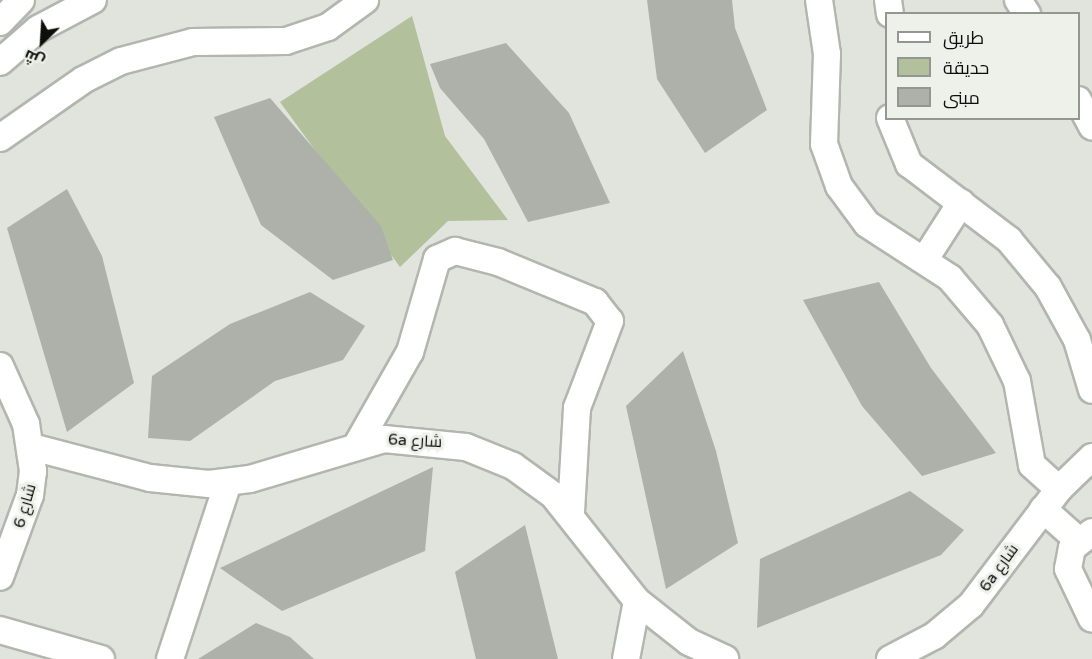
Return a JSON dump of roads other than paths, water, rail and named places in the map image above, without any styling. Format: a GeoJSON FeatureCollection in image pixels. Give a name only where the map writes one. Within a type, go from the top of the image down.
{"type":"FeatureCollection","features":[{"type":"Feature","properties":{"kind":"street"},"geometry":{"type":"LineString","coordinates":[[0,22],[21,0]]}},
{"type":"Feature","properties":{"kind":"street"},"geometry":{"type":"LineString","coordinates":[[0,62],[38,29],[93,0]]}},
{"type":"Feature","properties":{"kind":"street"},"geometry":{"type":"LineString","coordinates":[[0,138],[82,80],[121,61],[193,42],[286,41],[328,27],[365,0]]}},
{"type":"Feature","properties":{"kind":"street"},"geometry":{"type":"LineString","coordinates":[[819,0],[827,54],[822,124],[830,165],[867,224],[925,259],[950,278],[990,325],[1017,381],[1032,465],[1051,499],[1085,536],[1068,569],[1092,619]]}},
{"type":"Feature","properties":{"kind":"street"},"geometry":{"type":"LineString","coordinates":[[1080,104],[1092,126]]}},
{"type":"Feature","properties":{"kind":"street"},"geometry":{"type":"LineString","coordinates":[[891,120],[909,164],[1009,240],[1048,287],[1077,340],[1092,390]]}},
{"type":"Feature","properties":{"kind":"street"},"geometry":{"type":"LineString","coordinates":[[925,259],[962,203]]}},
{"type":"Feature","properties":{"kind":"street"},"geometry":{"type":"LineString","coordinates":[[358,443],[410,352],[437,259],[455,251],[498,262],[595,302],[610,321],[577,408],[571,513]]}},
{"type":"Feature","properties":{"kind":"street","name":"شارع 6"},"geometry":{"type":"LineString","coordinates":[[0,366],[32,447],[30,495],[0,577]]}},
{"type":"Feature","properties":{"kind":"street","name":"6a شارع"},"geometry":{"type":"LineString","coordinates":[[32,447],[170,481],[228,483],[358,443],[412,438],[466,447],[513,466],[571,513],[637,601],[680,636],[725,659]]}},
{"type":"Feature","properties":{"kind":"street","name":"6a شارع"},"geometry":{"type":"LineString","coordinates":[[890,659],[934,636],[971,605],[1051,499],[1092,457]]}},
{"type":"Feature","properties":{"kind":"street"},"geometry":{"type":"LineString","coordinates":[[170,659],[228,483]]}},
{"type":"Feature","properties":{"kind":"street"},"geometry":{"type":"LineString","coordinates":[[627,659],[637,601]]}},
{"type":"Feature","properties":{"kind":"street"},"geometry":{"type":"LineString","coordinates":[[0,630],[101,659]]}}]}
